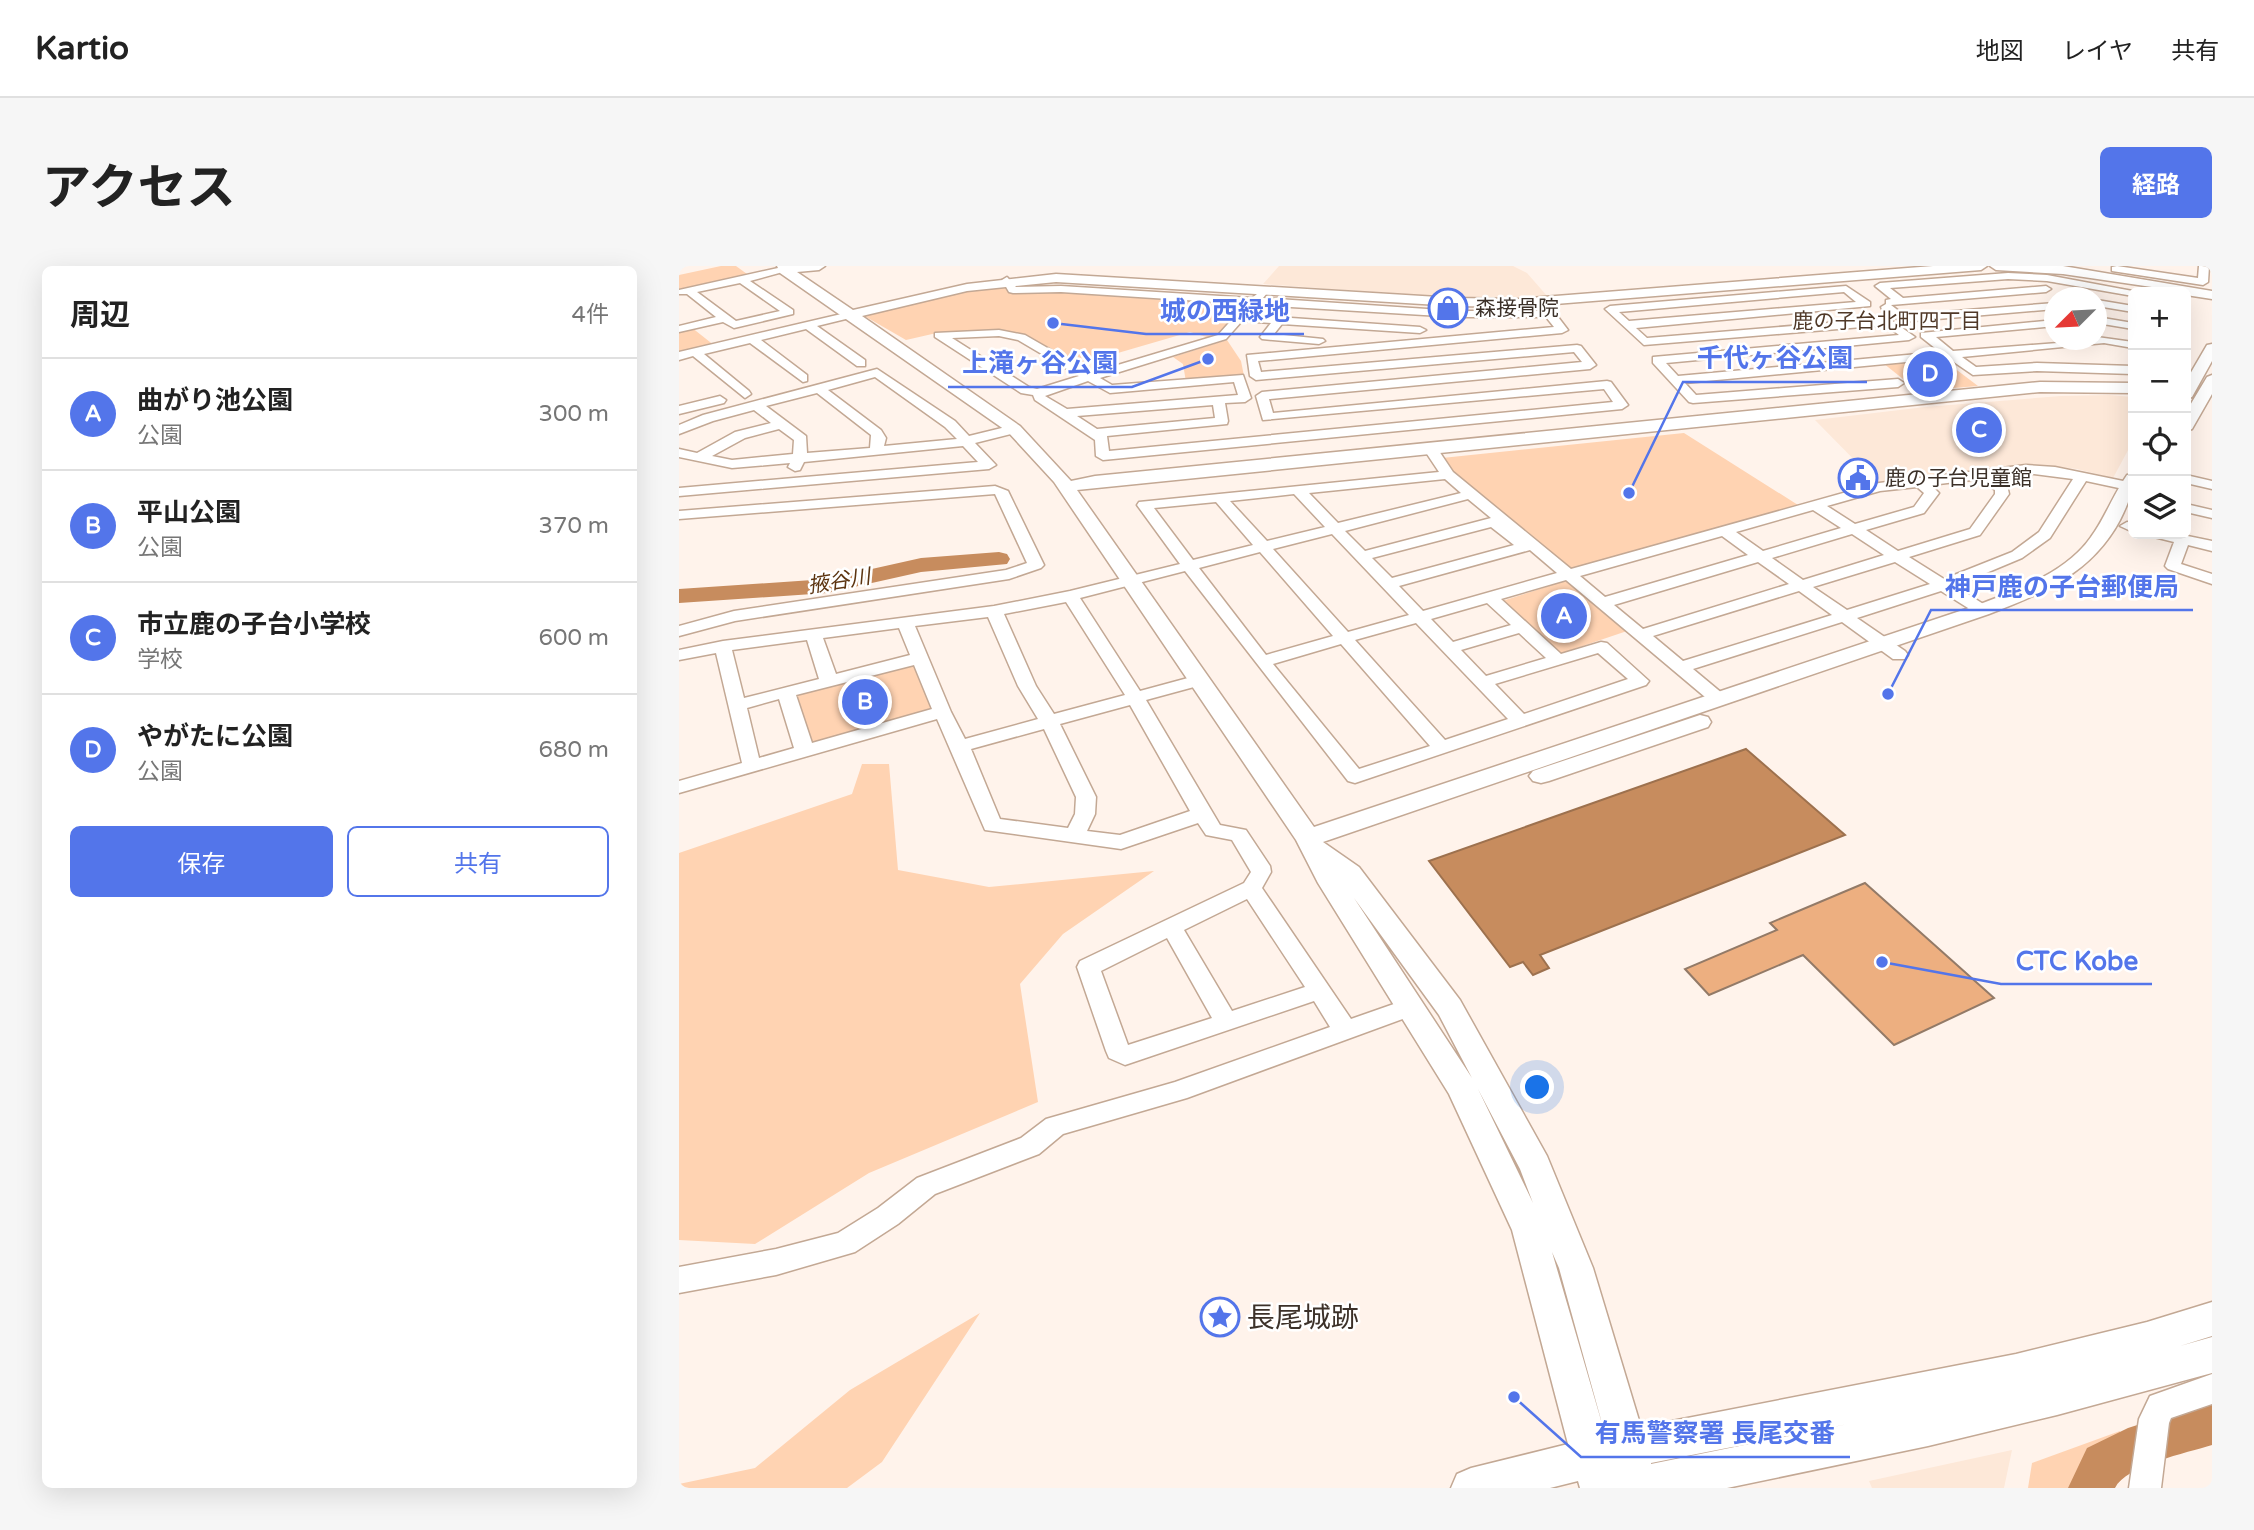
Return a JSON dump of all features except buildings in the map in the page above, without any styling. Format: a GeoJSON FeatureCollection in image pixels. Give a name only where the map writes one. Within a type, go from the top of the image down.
{"type":"FeatureCollection","features":[{"type":"Feature","properties":{"kind":"street"},"geometry":{"type":"LineString","coordinates":[[684,291],[783,268],[819,266]]}},
{"type":"Feature","properties":{"kind":"street"},"geometry":{"type":"LineString","coordinates":[[986,266],[1007,279],[1013,290],[1061,289],[1254,301],[1551,314],[1562,330],[1419,337],[1357,348],[1251,358],[1256,376],[1577,348],[1590,365],[1262,396],[1268,417],[1607,385],[1622,405],[1103,456],[1102,438],[1097,433],[1039,397],[1039,393]]}},
{"type":"Feature","properties":{"kind":"street"},"geometry":{"type":"LineString","coordinates":[[1996,266],[2115,271],[2203,282],[2204,267],[2191,266]]}},
{"type":"Feature","properties":{"kind":"street"},"geometry":{"type":"LineString","coordinates":[[783,268],[1014,429],[1066,487],[1131,580],[1313,845],[1331,883],[1462,1088],[1529,1230],[1620,1476]]}},
{"type":"Feature","properties":{"kind":"street"},"geometry":{"type":"LineString","coordinates":[[679,356],[954,289],[1007,279],[1087,278],[1265,290],[1433,307],[1520,303],[1961,268],[2128,292]]}},
{"type":"Feature","properties":{"kind":"street"},"geometry":{"type":"LineString","coordinates":[[2115,271],[2212,295]]}},
{"type":"Feature","properties":{"kind":"street"},"geometry":{"type":"LineString","coordinates":[[1979,272],[2002,293],[2044,319]]}},
{"type":"Feature","properties":{"kind":"street"},"geometry":{"type":"LineString","coordinates":[[1901,301],[1881,286],[1979,272]]}},
{"type":"Feature","properties":{"kind":"street"},"geometry":{"type":"LineString","coordinates":[[684,291],[734,325],[789,312],[741,279]]}},
{"type":"Feature","properties":{"kind":"street"},"geometry":{"type":"LineString","coordinates":[[2044,307],[1902,318],[1881,303],[2087,285]]}},
{"type":"Feature","properties":{"kind":"street"},"geometry":{"type":"LineString","coordinates":[[1720,288],[1809,367]]}},
{"type":"Feature","properties":{"kind":"street"},"geometry":{"type":"LineString","coordinates":[[1626,325],[1867,304],[1846,289],[1610,309],[1626,325],[1644,342],[1888,321],[1909,337],[1657,360],[1693,399],[1898,383]]}},
{"type":"Feature","properties":{"kind":"street"},"geometry":{"type":"LineString","coordinates":[[1067,413],[1245,398],[1239,378],[1178,374],[1110,389],[1089,377],[1021,337],[999,333],[939,335],[1025,390],[1039,393],[1089,377],[1221,337],[1265,290]]}},
{"type":"Feature","properties":{"kind":"street"},"geometry":{"type":"LineString","coordinates":[[2107,305],[2128,308]]}},
{"type":"Feature","properties":{"kind":"street"},"geometry":{"type":"LineString","coordinates":[[1433,307],[1419,337],[1440,380],[1479,443]]}},
{"type":"Feature","properties":{"kind":"street"},"geometry":{"type":"LineString","coordinates":[[679,329],[724,318]]}},
{"type":"Feature","properties":{"kind":"street"},"geometry":{"type":"LineString","coordinates":[[1241,318],[1419,337]]}},
{"type":"Feature","properties":{"kind":"street"},"geometry":{"type":"LineString","coordinates":[[1279,321],[1266,337],[1344,343],[1357,348]]}},
{"type":"Feature","properties":{"kind":"street"},"geometry":{"type":"LineString","coordinates":[[2107,322],[2128,326]]}},
{"type":"Feature","properties":{"kind":"street"},"geometry":{"type":"LineString","coordinates":[[808,325],[861,363],[838,369]]}},
{"type":"Feature","properties":{"kind":"street"},"geometry":{"type":"LineString","coordinates":[[2044,326],[1925,335],[1973,371],[2038,367],[2128,370]]}},
{"type":"Feature","properties":{"kind":"street"},"geometry":{"type":"LineString","coordinates":[[751,338],[782,387],[781,424]]}},
{"type":"Feature","properties":{"kind":"street"},"geometry":{"type":"LineString","coordinates":[[2107,341],[2128,344]]}},
{"type":"Feature","properties":{"kind":"street"},"geometry":{"type":"LineString","coordinates":[[1675,380],[2044,344]]}},
{"type":"Feature","properties":{"kind":"street"},"geometry":{"type":"LineString","coordinates":[[2191,385],[2212,348]]}},
{"type":"Feature","properties":{"kind":"street"},"geometry":{"type":"LineString","coordinates":[[695,352],[782,387],[876,433],[879,439],[877,451]]}},
{"type":"Feature","properties":{"kind":"street"},"geometry":{"type":"LineString","coordinates":[[1160,356],[1178,374]]}},
{"type":"Feature","properties":{"kind":"street"},"geometry":{"type":"LineString","coordinates":[[1874,361],[1919,399]]}},
{"type":"Feature","properties":{"kind":"street"},"geometry":{"type":"LineString","coordinates":[[679,410],[782,387],[877,373],[950,424],[989,465],[679,492]]}},
{"type":"Feature","properties":{"kind":"street"},"geometry":{"type":"LineString","coordinates":[[2191,419],[2208,397],[2212,380]]}},
{"type":"Feature","properties":{"kind":"street"},"geometry":{"type":"LineString","coordinates":[[679,430],[782,387]]}},
{"type":"Feature","properties":{"kind":"street"},"geometry":{"type":"LineString","coordinates":[[1066,487],[1095,481],[2040,387],[2128,388]]}},
{"type":"Feature","properties":{"kind":"street"},"geometry":{"type":"LineString","coordinates":[[1097,433],[1222,421],[1218,400]]}},
{"type":"Feature","properties":{"kind":"street"},"geometry":{"type":"LineString","coordinates":[[699,457],[740,435],[781,424]]}},
{"type":"Feature","properties":{"kind":"street"},"geometry":{"type":"LineString","coordinates":[[781,424],[801,439],[803,444],[790,482]]}},
{"type":"Feature","properties":{"kind":"street"},"geometry":{"type":"LineString","coordinates":[[679,453],[732,464],[968,441],[1014,429]]}},
{"type":"Feature","properties":{"kind":"street"},"geometry":{"type":"LineString","coordinates":[[1430,448],[1448,475],[1717,698]]}},
{"type":"Feature","properties":{"kind":"street"},"geometry":{"type":"LineString","coordinates":[[1262,661],[1879,487],[2025,470],[2055,471],[2128,482]]}},
{"type":"Feature","properties":{"kind":"street"},"geometry":{"type":"LineString","coordinates":[[1640,635],[1975,531],[2003,494],[2002,488],[1982,474]]}},
{"type":"Feature","properties":{"kind":"street"},"geometry":{"type":"LineString","coordinates":[[1448,475],[1144,505],[1262,661],[1355,777],[1640,681],[1601,647],[1484,682]]}},
{"type":"Feature","properties":{"kind":"street"},"geometry":{"type":"LineString","coordinates":[[1680,668],[1944,585],[2017,555],[2045,535],[2082,476]]}},
{"type":"Feature","properties":{"kind":"street"},"geometry":{"type":"LineString","coordinates":[[2191,480],[2212,485]]}},
{"type":"Feature","properties":{"kind":"street"},"geometry":{"type":"LineString","coordinates":[[1602,603],[1919,510],[1932,493],[1920,482]]}},
{"type":"Feature","properties":{"kind":"street"},"geometry":{"type":"LineString","coordinates":[[1313,845],[1890,649],[2033,589],[2073,565],[2095,545],[2128,487]]}},
{"type":"Feature","properties":{"kind":"street"},"geometry":{"type":"LineString","coordinates":[[679,515],[995,490],[1001,491],[1036,565],[1009,574],[747,614],[679,631]]}},
{"type":"Feature","properties":{"kind":"street"},"geometry":{"type":"LineString","coordinates":[[1298,490],[1519,720]]}},
{"type":"Feature","properties":{"kind":"street"},"geometry":{"type":"LineString","coordinates":[[679,655],[723,646],[906,625],[1070,596],[1472,494]]}},
{"type":"Feature","properties":{"kind":"street"},"geometry":{"type":"LineString","coordinates":[[1220,498],[1441,747]]}},
{"type":"Feature","properties":{"kind":"street"},"geometry":{"type":"LineString","coordinates":[[1815,505],[1982,610]]}},
{"type":"Feature","properties":{"kind":"street"},"geometry":{"type":"LineString","coordinates":[[2191,509],[2212,514]]}},
{"type":"Feature","properties":{"kind":"street"},"geometry":{"type":"LineString","coordinates":[[1362,556],[1494,522],[1525,547],[1389,584]]}},
{"type":"Feature","properties":{"kind":"street"},"geometry":{"type":"LineString","coordinates":[[1313,845],[1717,698],[2041,603],[2068,590],[2105,559],[2128,527]]}},
{"type":"Feature","properties":{"kind":"street"},"geometry":{"type":"LineString","coordinates":[[1723,530],[1846,615],[1890,649]]}},
{"type":"Feature","properties":{"kind":"street"},"geometry":{"type":"LineString","coordinates":[[2212,546],[2182,539],[2173,566],[2212,579]]}},
{"type":"Feature","properties":{"kind":"street"},"geometry":{"type":"LineString","coordinates":[[1070,596],[1135,696],[1213,830],[1239,835],[1260,866],[1261,872],[1251,888],[1087,967],[1118,1051],[1125,1056],[1319,991]]}},
{"type":"Feature","properties":{"kind":"street"},"geometry":{"type":"LineString","coordinates":[[1490,597],[1558,660]]}},
{"type":"Feature","properties":{"kind":"street"},"geometry":{"type":"LineString","coordinates":[[993,611],[1027,686],[1049,721],[1086,797],[1086,814],[1074,836]]}},
{"type":"Feature","properties":{"kind":"street"},"geometry":{"type":"LineString","coordinates":[[906,625],[992,825],[1121,842],[1202,814]]}},
{"type":"Feature","properties":{"kind":"street"},"geometry":{"type":"LineString","coordinates":[[1451,648],[1522,627]]}},
{"type":"Feature","properties":{"kind":"street"},"geometry":{"type":"LineString","coordinates":[[814,636],[828,681]]}},
{"type":"Feature","properties":{"kind":"street"},"geometry":{"type":"LineString","coordinates":[[723,646],[752,767]]}},
{"type":"Feature","properties":{"kind":"street"},"geometry":{"type":"LineString","coordinates":[[737,705],[920,658]]}},
{"type":"Feature","properties":{"kind":"street"},"geometry":{"type":"LineString","coordinates":[[960,746],[1199,680]]}},
{"type":"Feature","properties":{"kind":"street"},"geometry":{"type":"LineString","coordinates":[[786,692],[804,752]]}},
{"type":"Feature","properties":{"kind":"street"},"geometry":{"type":"LineString","coordinates":[[679,787],[942,712]]}},
{"type":"Feature","properties":{"kind":"street"},"geometry":{"type":"LineString","coordinates":[[1313,845],[1350,873],[1450,1008],[1535,1166],[1576,1268],[1620,1476]]}},
{"type":"Feature","properties":{"kind":"street"},"geometry":{"type":"LineString","coordinates":[[1251,888],[1346,1031]]}},
{"type":"Feature","properties":{"kind":"street"},"geometry":{"type":"LineString","coordinates":[[1172,927],[1226,1022]]}},
{"type":"Feature","properties":{"kind":"street"},"geometry":{"type":"LineString","coordinates":[[679,1280],[776,1262],[845,1243],[888,1216],[926,1186],[1030,1146],[1055,1126],[1178,1091],[1411,1007]]}},
{"type":"Feature","properties":{"kind":"street"},"geometry":{"type":"LineString","coordinates":[[1620,1476],[2162,1335],[2212,1319]]}},
{"type":"Feature","properties":{"kind":"street"},"geometry":{"type":"LineString","coordinates":[[1471,1488],[1620,1476],[1928,1427],[2070,1394],[2212,1355]]}},
{"type":"Feature","properties":{"kind":"street"},"geometry":{"type":"LineString","coordinates":[[2145,1485],[2154,1419],[2161,1407],[2212,1389]]}},
{"type":"Feature","properties":{"kind":"shaded area"},"geometry":{"type":"Polygon","coordinates":[[[721,266],[736,266],[747,274],[679,289],[679,275],[721,266]]]}},
{"type":"Feature","properties":{"kind":"shaded area"},"geometry":{"type":"Polygon","coordinates":[[[1279,266],[1513,266],[1527,273],[1548,297],[1455,298],[1263,284],[1279,266]]]}},
{"type":"Feature","properties":{"kind":"shaded area"},"geometry":{"type":"Polygon","coordinates":[[[1006,284],[1010,291],[1061,289],[1247,302],[1220,333],[1210,338],[1190,332],[1080,364],[1022,333],[941,332],[906,340],[861,314],[975,288],[1006,284]]]}},
{"type":"Feature","properties":{"kind":"shaded area"},"geometry":{"type":"Polygon","coordinates":[[[691,327],[715,346],[679,355],[679,330],[691,327]]]}},
{"type":"Feature","properties":{"kind":"shaded area"},"geometry":{"type":"Polygon","coordinates":[[[1227,340],[1241,361],[1244,376],[1186,382],[1183,364],[1173,357],[1227,340]]]}},
{"type":"Feature","properties":{"kind":"shaded area"},"geometry":{"type":"Polygon","coordinates":[[[1941,358],[1978,386],[1918,391],[1883,363],[1941,358]]]}},
{"type":"Feature","properties":{"kind":"shaded area"},"geometry":{"type":"Polygon","coordinates":[[[2061,396],[2128,397],[2128,450],[2113,478],[2077,469],[2041,465],[1877,483],[1815,420],[1925,407],[2061,396]]]}},
{"type":"Feature","properties":{"kind":"shaded area"},"geometry":{"type":"Polygon","coordinates":[[[1684,433],[1798,505],[1572,570],[1456,475],[1442,458],[1684,433]]]}},
{"type":"Feature","properties":{"kind":"shaded area"},"geometry":{"type":"Polygon","coordinates":[[[1568,580],[1630,630],[1559,654],[1499,602],[1568,580]]]}},
{"type":"Feature","properties":{"kind":"shaded area"},"geometry":{"type":"Polygon","coordinates":[[[915,663],[936,711],[812,745],[797,694],[915,663]]]}},
{"type":"Feature","properties":{"kind":"shaded area"},"geometry":{"type":"Polygon","coordinates":[[[1746,749],[1845,835],[1540,955],[1549,968],[1533,975],[1523,962],[1510,967],[1429,861],[1746,749]]]}},
{"type":"Feature","properties":{"kind":"shaded area"},"geometry":{"type":"Polygon","coordinates":[[[862,764],[889,764],[898,870],[989,887],[1154,871],[1063,934],[1020,984],[1038,1102],[869,1173],[755,1244],[679,1240],[679,853],[852,794],[862,764]]]}},
{"type":"Feature","properties":{"kind":"shaded area"},"geometry":{"type":"Polygon","coordinates":[[[980,1313],[882,1462],[847,1488],[679,1488],[679,1484],[755,1468],[850,1390],[980,1313]]]}},
{"type":"Feature","properties":{"kind":"shaded area"},"geometry":{"type":"Polygon","coordinates":[[[2120,1431],[2113,1488],[2028,1488],[2032,1463],[2120,1431]]]}},
{"type":"Feature","properties":{"kind":"shaded area"},"geometry":{"type":"Polygon","coordinates":[[[2012,1450],[2004,1488],[1872,1488],[1869,1481],[2012,1450]]]}},
{"type":"Feature","properties":{"kind":"waterway","name":"掖谷川"},"geometry":{"type":"LineString","coordinates":[[679,596],[827,586],[921,565],[999,559]]}},
{"type":"Feature","properties":{"kind":"waterway"},"geometry":{"type":"LineString","coordinates":[[2091,1488],[2103,1464],[2128,1450],[2212,1423]]}},
{"type":"Feature","properties":{"kind":"place","name":"森接骨院"},"geometry":{"type":"Point","coordinates":[1448,308]}},
{"type":"Feature","properties":{"kind":"place","name":"城の西緑地"},"geometry":{"type":"Point","coordinates":[1053,323]}},
{"type":"Feature","properties":{"kind":"place","name":"上滝ヶ谷公園"},"geometry":{"type":"Point","coordinates":[1208,359]}},
{"type":"Feature","properties":{"kind":"place","name":"やがたに公園"},"geometry":{"type":"Point","coordinates":[1930,374]}},
{"type":"Feature","properties":{"kind":"place","name":"市立鹿の子台小学校"},"geometry":{"type":"Point","coordinates":[1979,430]}},
{"type":"Feature","properties":{"kind":"place","name":"鹿の子台児童館"},"geometry":{"type":"Point","coordinates":[1858,478]}},
{"type":"Feature","properties":{"kind":"place","name":"千代ヶ谷公園"},"geometry":{"type":"Point","coordinates":[1629,493]}},
{"type":"Feature","properties":{"kind":"place","name":"曲がり池公園"},"geometry":{"type":"Point","coordinates":[1564,616]}},
{"type":"Feature","properties":{"kind":"place","name":"神戸鹿の子台郵便局"},"geometry":{"type":"Point","coordinates":[1888,694]}},
{"type":"Feature","properties":{"kind":"place","name":"平山公園"},"geometry":{"type":"Point","coordinates":[865,702]}},
{"type":"Feature","properties":{"kind":"place","name":"CTC Kobe"},"geometry":{"type":"Point","coordinates":[1882,962]}},
{"type":"Feature","properties":{"kind":"place","name":"長尾城跡"},"geometry":{"type":"Point","coordinates":[1220,1317]}},
{"type":"Feature","properties":{"kind":"place","name":"有馬警察署 長尾交番"},"geometry":{"type":"Point","coordinates":[1514,1397]}},
{"type":"Feature","properties":{"kind":"district","name":"鹿の子台北町四丁目"},"geometry":{"type":"Point","coordinates":[1887,321]}}]}
